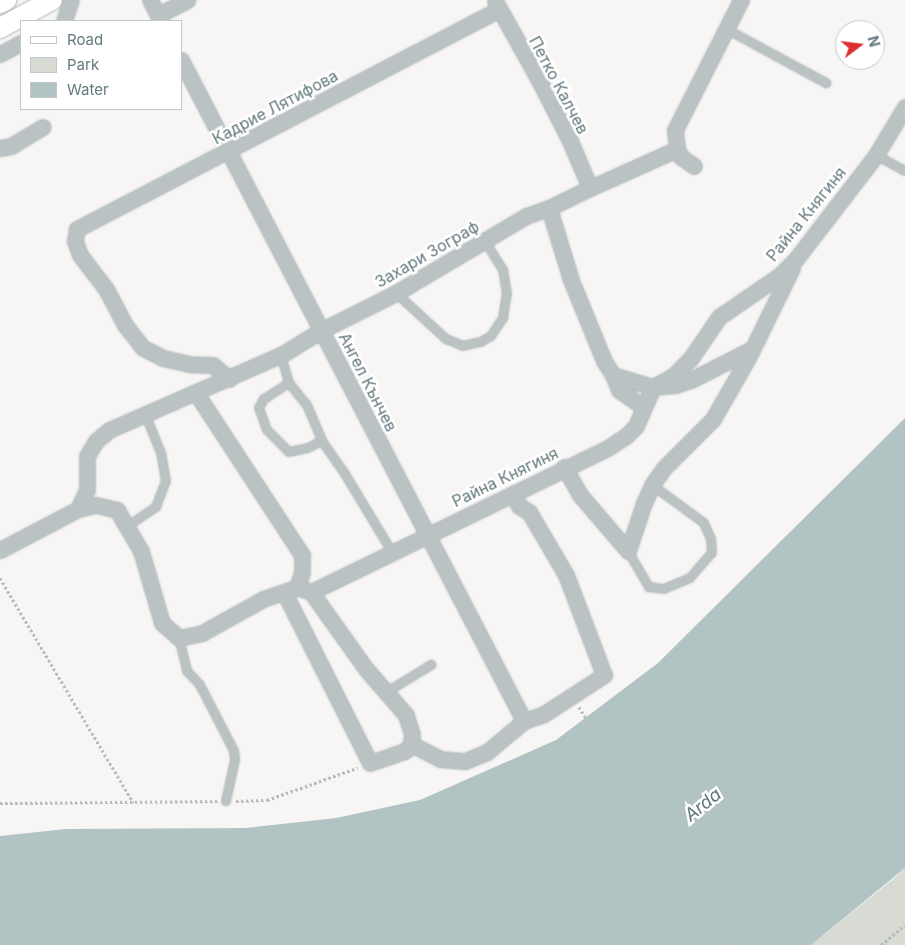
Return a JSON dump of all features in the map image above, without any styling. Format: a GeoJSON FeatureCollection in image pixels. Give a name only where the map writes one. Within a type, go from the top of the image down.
{"type":"FeatureCollection","features":[{"type":"Feature","properties":{"kind":"main road"},"geometry":{"type":"LineString","coordinates":[[0,3],[6,0]]}},
{"type":"Feature","properties":{"kind":"main road"},"geometry":{"type":"LineString","coordinates":[[0,28],[52,0]]}},
{"type":"Feature","properties":{"kind":"street"},"geometry":{"type":"LineString","coordinates":[[64,20],[71,0]]}},
{"type":"Feature","properties":{"kind":"street"},"geometry":{"type":"LineString","coordinates":[[150,0],[160,18],[187,0]]}},
{"type":"Feature","properties":{"kind":"street"},"geometry":{"type":"LineString","coordinates":[[694,166],[681,157],[677,149],[676,130],[741,0]]}},
{"type":"Feature","properties":{"kind":"street","name":"Кадрие Лятифова"},"geometry":{"type":"LineString","coordinates":[[230,379],[213,365],[189,364],[163,358],[143,348],[125,325],[106,289],[80,255],[75,241],[77,229],[228,151],[496,4]]}},
{"type":"Feature","properties":{"kind":"street","name":"Петко Калчев"},"geometry":{"type":"LineString","coordinates":[[496,4],[540,82],[570,141],[590,188]]}},
{"type":"Feature","properties":{"kind":"street"},"geometry":{"type":"LineString","coordinates":[[0,54],[20,44]]}},
{"type":"Feature","properties":{"kind":"street","name":"Ангел Кънчев"},"geometry":{"type":"LineString","coordinates":[[182,64],[524,721]]}},
{"type":"Feature","properties":{"kind":"street","name":"Райна Княгиня"},"geometry":{"type":"LineString","coordinates":[[179,638],[202,633],[263,598],[297,591],[392,552],[514,494],[626,436],[636,426],[653,387],[673,376],[692,358],[719,317],[780,275],[796,259],[876,155],[905,106]]}},
{"type":"Feature","properties":{"kind":"street"},"geometry":{"type":"LineString","coordinates":[[0,148],[11,146],[43,127]]}},
{"type":"Feature","properties":{"kind":"street","name":"Захари Зограф"},"geometry":{"type":"LineString","coordinates":[[78,509],[87,490],[87,456],[96,441],[109,430],[146,416],[281,355],[322,330],[396,293],[447,261],[526,216],[549,208],[677,149]]}},
{"type":"Feature","properties":{"kind":"street"},"geometry":{"type":"LineString","coordinates":[[549,208],[571,280],[604,361],[613,375],[619,390],[643,407]]}},
{"type":"Feature","properties":{"kind":"street"},"geometry":{"type":"LineString","coordinates":[[564,467],[580,495],[628,551],[652,485],[663,469],[712,419],[752,349],[796,259]]}},
{"type":"Feature","properties":{"kind":"street"},"geometry":{"type":"LineString","coordinates":[[613,375],[653,387],[676,385],[752,349]]}},
{"type":"Feature","properties":{"kind":"street"},"geometry":{"type":"LineString","coordinates":[[196,393],[302,554],[302,572],[297,591],[370,763],[404,751],[411,744],[412,734],[406,716],[388,692],[297,591]]}},
{"type":"Feature","properties":{"kind":"street"},"geometry":{"type":"LineString","coordinates":[[411,744],[440,759],[464,761],[487,752],[524,721],[544,714],[604,675],[566,574],[529,512],[519,506],[514,494]]}},
{"type":"Feature","properties":{"kind":"street"},"geometry":{"type":"LineString","coordinates":[[0,550],[78,509],[96,504],[117,510],[128,526],[140,551],[162,623],[179,638]]}},
{"type":"Feature","properties":{"kind":"lane"},"geometry":{"type":"LineString","coordinates":[[726,29],[826,82]]}},
{"type":"Feature","properties":{"kind":"lane"},"geometry":{"type":"LineString","coordinates":[[876,155],[905,171]]}},
{"type":"Feature","properties":{"kind":"lane"},"geometry":{"type":"LineString","coordinates":[[396,293],[446,339],[463,346],[481,342],[491,336],[503,318],[507,294],[504,270],[485,241]]}},
{"type":"Feature","properties":{"kind":"lane"},"geometry":{"type":"LineString","coordinates":[[281,355],[289,383],[307,405],[322,441],[345,474],[392,552]]}},
{"type":"Feature","properties":{"kind":"lane"},"geometry":{"type":"LineString","coordinates":[[289,383],[275,390],[264,399],[259,408],[268,430],[289,452],[308,448],[322,441]]}},
{"type":"Feature","properties":{"kind":"lane"},"geometry":{"type":"LineString","coordinates":[[128,526],[156,507],[166,481],[161,453],[146,416]]}},
{"type":"Feature","properties":{"kind":"lane"},"geometry":{"type":"LineString","coordinates":[[628,551],[649,587],[664,589],[690,578],[712,553],[711,539],[704,524],[652,485]]}},
{"type":"Feature","properties":{"kind":"lane"},"geometry":{"type":"LineString","coordinates":[[179,638],[187,671],[200,685],[234,750],[235,760],[226,801]]}},
{"type":"Feature","properties":{"kind":"lane"},"geometry":{"type":"LineString","coordinates":[[388,692],[431,664]]}},
{"type":"Feature","properties":{"kind":"path"},"geometry":{"type":"LineString","coordinates":[[0,578],[133,802]]}},
{"type":"Feature","properties":{"kind":"path"},"geometry":{"type":"LineString","coordinates":[[584,715],[734,945]]}},
{"type":"Feature","properties":{"kind":"path"},"geometry":{"type":"LineString","coordinates":[[0,803],[267,800],[370,763]]}},
{"type":"Feature","properties":{"kind":"path"},"geometry":{"type":"LineString","coordinates":[[882,945],[905,925]]}},
{"type":"Feature","properties":{"kind":"green space"},"geometry":{"type":"Polygon","coordinates":[[[905,868],[905,945],[811,945],[897,876],[905,868]]]}},
{"type":"Feature","properties":{"kind":"water","name":"Arda"},"geometry":{"type":"Polygon","coordinates":[[[905,418],[905,868],[811,945],[0,945],[0,836],[66,829],[246,828],[336,818],[420,800],[556,740],[658,663],[905,418]]]}}]}
